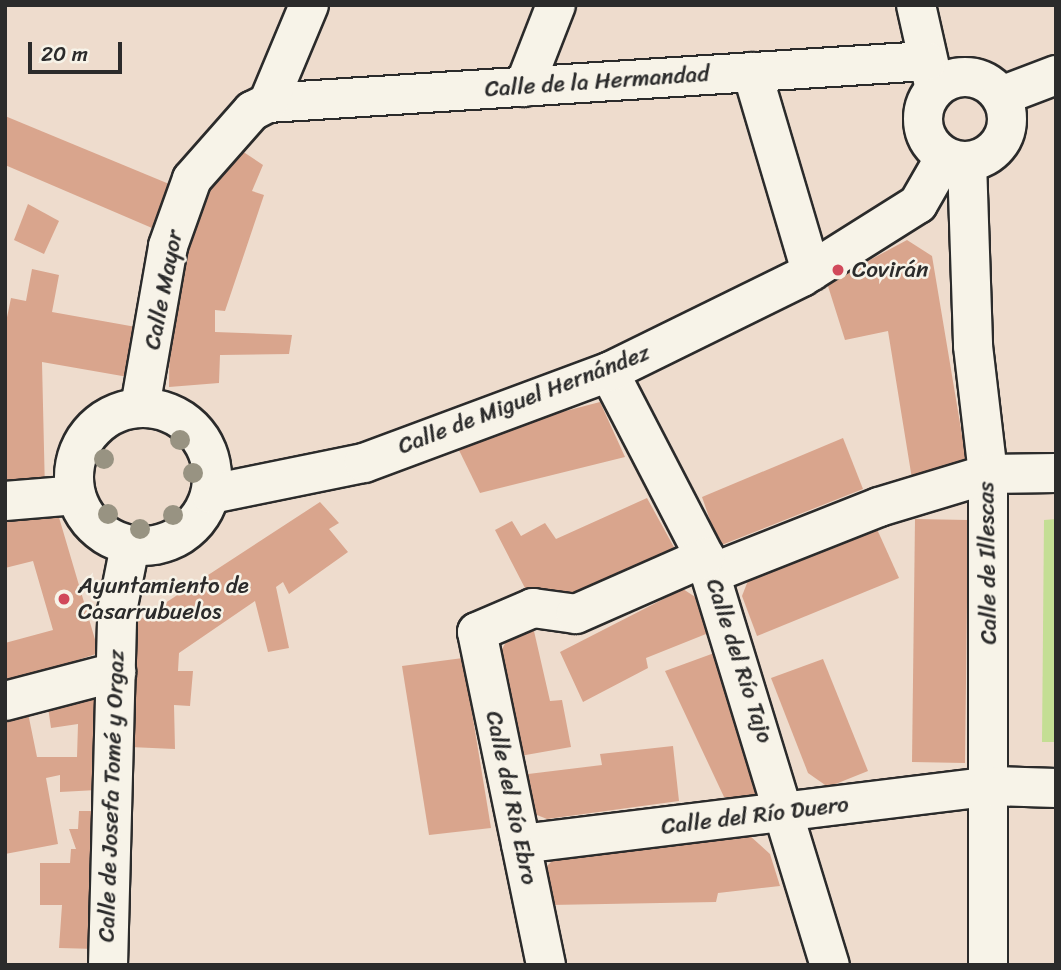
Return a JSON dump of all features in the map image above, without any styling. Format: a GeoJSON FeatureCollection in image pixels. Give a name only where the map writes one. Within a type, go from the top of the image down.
{"type":"FeatureCollection","features":[{"type":"Feature","properties":{"kind":"street","name":"Calle Mayor"},"geometry":{"type":"LineString","coordinates":[[141,407],[168,246],[192,179],[252,111],[268,103],[309,5]]}},
{"type":"Feature","properties":{"kind":"street"},"geometry":{"type":"LineString","coordinates":[[524,87],[556,5]]}},
{"type":"Feature","properties":{"kind":"street"},"geometry":{"type":"LineString","coordinates":[[916,5],[931,74],[922,125],[956,160],[981,159],[1003,139],[1007,110],[1001,96],[970,76],[931,74]]}},
{"type":"Feature","properties":{"kind":"street","name":"Calle de la Hermandad"},"geometry":{"type":"LineString","coordinates":[[268,103],[752,72],[931,74]]}},
{"type":"Feature","properties":{"kind":"street"},"geometry":{"type":"LineString","coordinates":[[752,72],[811,271]]}},
{"type":"Feature","properties":{"kind":"street"},"geometry":{"type":"LineString","coordinates":[[1001,96],[1056,75]]}},
{"type":"Feature","properties":{"kind":"street","name":"Calle de Miguel Hernández"},"geometry":{"type":"LineString","coordinates":[[211,494],[364,463],[609,372],[811,271],[918,204],[956,160]]}},
{"type":"Feature","properties":{"kind":"street","name":"Calle de Illescas"},"geometry":{"type":"LineString","coordinates":[[956,160],[988,474],[988,965]]}},
{"type":"Feature","properties":{"kind":"street","name":"Calle del Río Tajo"},"geometry":{"type":"LineString","coordinates":[[609,372],[707,565],[788,813],[830,965]]}},
{"type":"Feature","properties":{"kind":"street"},"geometry":{"type":"LineString","coordinates":[[141,407],[162,410],[197,433],[208,451],[211,494],[190,529],[162,544],[131,546],[96,528],[76,495],[78,454],[88,435],[102,421],[141,407]]}},
{"type":"Feature","properties":{"kind":"street"},"geometry":{"type":"LineString","coordinates":[[707,565],[879,507],[988,474],[1056,473]]}},
{"type":"Feature","properties":{"kind":"street"},"geometry":{"type":"LineString","coordinates":[[5,501],[76,495]]}},
{"type":"Feature","properties":{"kind":"street","name":"Calle de Josefa Tomé y Orgaz"},"geometry":{"type":"LineString","coordinates":[[108,965],[117,611],[131,546]]}},
{"type":"Feature","properties":{"kind":"street","name":"Calle del Río Ebro"},"geometry":{"type":"LineString","coordinates":[[546,965],[477,632],[533,608],[576,614],[707,565]]}},
{"type":"Feature","properties":{"kind":"street"},"geometry":{"type":"LineString","coordinates":[[5,701],[116,672]]}},
{"type":"Feature","properties":{"kind":"street","name":"Calle del Río Duero"},"geometry":{"type":"LineString","coordinates":[[521,844],[990,786],[1056,788]]}},
{"type":"Feature","properties":{"kind":"green space"},"geometry":{"type":"Polygon","coordinates":[[[1056,519],[1056,742],[1042,742],[1044,520],[1056,519]]]}},
{"type":"Feature","properties":{"kind":"building"},"geometry":{"type":"Polygon","coordinates":[[[5,116],[174,186],[159,231],[5,165],[5,116]]]}},
{"type":"Feature","properties":{"kind":"building"},"geometry":{"type":"Polygon","coordinates":[[[239,149],[263,165],[252,191],[264,195],[225,311],[215,310],[215,332],[292,335],[289,354],[220,355],[219,383],[169,387],[170,302],[213,183],[239,149]]]}},
{"type":"Feature","properties":{"kind":"building"},"geometry":{"type":"Polygon","coordinates":[[[28,204],[59,221],[44,254],[14,240],[28,204]]]}},
{"type":"Feature","properties":{"kind":"building"},"geometry":{"type":"Polygon","coordinates":[[[907,240],[932,256],[966,459],[952,476],[912,479],[888,331],[845,340],[827,283],[907,240]]]}},
{"type":"Feature","properties":{"kind":"building"},"geometry":{"type":"Polygon","coordinates":[[[32,269],[59,275],[52,312],[136,327],[128,377],[42,362],[45,492],[5,487],[5,327],[11,298],[26,301],[32,269]]]}},
{"type":"Feature","properties":{"kind":"building"},"geometry":{"type":"Polygon","coordinates":[[[600,402],[625,457],[480,493],[454,440],[600,402]]]}},
{"type":"Feature","properties":{"kind":"building"},"geometry":{"type":"Polygon","coordinates":[[[843,438],[863,489],[719,546],[702,497],[843,438]]]}},
{"type":"Feature","properties":{"kind":"building"},"geometry":{"type":"Polygon","coordinates":[[[647,498],[675,549],[572,600],[526,590],[495,530],[512,521],[521,536],[545,523],[556,539],[647,498]]]}},
{"type":"Feature","properties":{"kind":"building"},"geometry":{"type":"Polygon","coordinates":[[[320,502],[339,523],[329,529],[348,552],[289,594],[283,582],[276,587],[289,648],[268,652],[255,601],[179,653],[178,671],[193,671],[190,706],[174,705],[175,749],[130,747],[133,624],[320,502]]]}},
{"type":"Feature","properties":{"kind":"building","name":"Ayuntamiento de Casarrubuelos"},"geometry":{"type":"Polygon","coordinates":[[[58,514],[99,653],[5,684],[5,643],[53,630],[33,561],[5,568],[5,522],[58,514]]]}},
{"type":"Feature","properties":{"kind":"building"},"geometry":{"type":"Polygon","coordinates":[[[915,519],[968,520],[965,763],[912,762],[915,519]]]}},
{"type":"Feature","properties":{"kind":"building"},"geometry":{"type":"Polygon","coordinates":[[[876,527],[899,578],[757,636],[742,596],[749,578],[876,527]]]}},
{"type":"Feature","properties":{"kind":"building"},"geometry":{"type":"Polygon","coordinates":[[[683,589],[703,602],[716,630],[646,658],[648,668],[583,702],[560,652],[683,589]]]}},
{"type":"Feature","properties":{"kind":"building"},"geometry":{"type":"Polygon","coordinates":[[[534,631],[550,701],[562,700],[571,747],[520,756],[499,655],[508,638],[534,631]]]}},
{"type":"Feature","properties":{"kind":"building"},"geometry":{"type":"Polygon","coordinates":[[[717,652],[768,781],[758,798],[724,797],[665,671],[717,652]]]}},
{"type":"Feature","properties":{"kind":"building"},"geometry":{"type":"Polygon","coordinates":[[[463,658],[491,828],[429,835],[402,666],[463,658]]]}},
{"type":"Feature","properties":{"kind":"building"},"geometry":{"type":"Polygon","coordinates":[[[823,659],[868,771],[828,787],[808,773],[771,678],[823,659]]]}},
{"type":"Feature","properties":{"kind":"building"},"geometry":{"type":"Polygon","coordinates":[[[102,692],[97,790],[60,792],[60,775],[46,778],[58,844],[5,854],[5,719],[28,713],[37,757],[77,757],[78,724],[51,728],[48,707],[102,692]]]}},
{"type":"Feature","properties":{"kind":"building"},"geometry":{"type":"Polygon","coordinates":[[[673,746],[679,801],[547,819],[527,811],[520,775],[602,765],[600,754],[673,746]]]}},
{"type":"Feature","properties":{"kind":"building"},"geometry":{"type":"Polygon","coordinates":[[[79,811],[97,811],[96,949],[59,948],[62,905],[40,905],[40,863],[70,863],[71,849],[76,849],[69,829],[78,829],[79,811]]]}},
{"type":"Feature","properties":{"kind":"building"},"geometry":{"type":"Polygon","coordinates":[[[749,835],[770,854],[780,886],[718,893],[716,902],[550,905],[541,872],[555,858],[749,835]]]}},
{"type":"Feature","properties":{"kind":"place","name":"Covirán"},"geometry":{"type":"Point","coordinates":[838,270]}},
{"type":"Feature","properties":{"kind":"place","name":"Ayuntamiento de Casarrubuelos"},"geometry":{"type":"Point","coordinates":[64,599]}}]}
